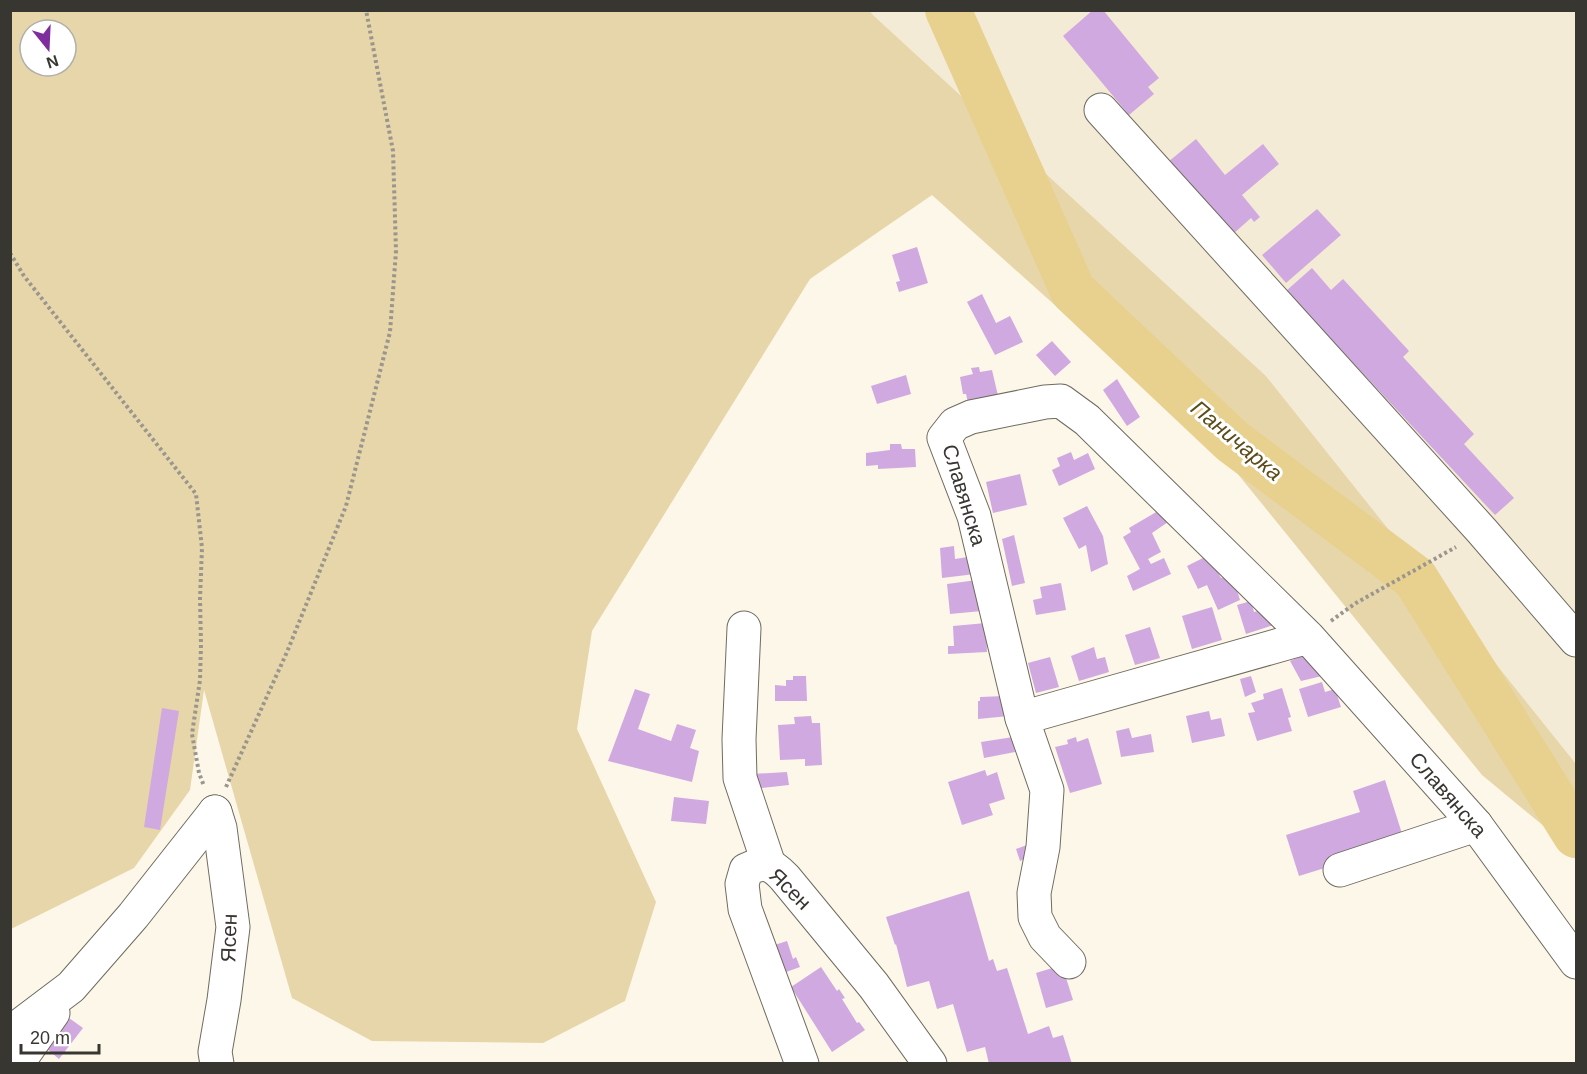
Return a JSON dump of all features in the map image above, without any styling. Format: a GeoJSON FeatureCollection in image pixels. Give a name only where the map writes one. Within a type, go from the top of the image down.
{"type":"FeatureCollection","features":[{"type":"Feature","properties":{"kind":"street"},"geometry":{"type":"LineString","coordinates":[[1101,110],[1482,531],[1576,640]]}},
{"type":"Feature","properties":{"kind":"street","name":"Славянска"},"geometry":{"type":"LineString","coordinates":[[1022,718],[974,516],[944,438],[955,424],[971,417],[1045,402],[1061,401],[1087,420],[1308,637],[1476,825],[1576,962]]}},
{"type":"Feature","properties":{"kind":"street"},"geometry":{"type":"LineString","coordinates":[[744,628],[739,739],[740,778],[769,865]]}},
{"type":"Feature","properties":{"kind":"street"},"geometry":{"type":"LineString","coordinates":[[1069,962],[1045,937],[1035,918],[1034,893],[1043,847],[1047,790],[1022,718],[1308,637]]}},
{"type":"Feature","properties":{"kind":"street"},"geometry":{"type":"LineString","coordinates":[[17,1064],[71,987],[134,916],[215,812]]}},
{"type":"Feature","properties":{"kind":"street","name":"Ясен"},"geometry":{"type":"LineString","coordinates":[[215,812],[220,828],[233,927],[215,1052],[217,1064]]}},
{"type":"Feature","properties":{"kind":"street"},"geometry":{"type":"LineString","coordinates":[[1340,870],[1476,825]]}},
{"type":"Feature","properties":{"kind":"street","name":"Ясен"},"geometry":{"type":"LineString","coordinates":[[802,1064],[745,909],[742,884],[746,870],[759,864],[769,865],[785,878],[874,986],[930,1064]]}},
{"type":"Feature","properties":{"kind":"street"},"geometry":{"type":"LineString","coordinates":[[10,1033],[71,987]]}},
{"type":"Feature","properties":{"kind":"path"},"geometry":{"type":"LineString","coordinates":[[215,812],[287,652],[346,506],[390,332],[396,251],[393,151],[366,10]]}},
{"type":"Feature","properties":{"kind":"path"},"geometry":{"type":"LineString","coordinates":[[10,253],[24,276],[196,494],[202,548],[201,645],[200,680],[192,734],[199,773],[215,812]]}},
{"type":"Feature","properties":{"kind":"path"},"geometry":{"type":"LineString","coordinates":[[1356,603],[1457,546]]}},
{"type":"Feature","properties":{"kind":"shaded area"},"geometry":{"type":"Polygon","coordinates":[[[11,11],[870,11],[1266,376],[1576,764],[1576,841],[1563,842],[1482,775],[1224,457],[932,195],[810,279],[592,631],[577,729],[656,902],[625,1001],[543,1043],[372,1041],[292,998],[204,690],[190,790],[134,868],[11,929],[11,11]]]}},
{"type":"Feature","properties":{"kind":"shaded area"},"geometry":{"type":"Polygon","coordinates":[[[870,11],[1576,11],[1576,764],[1266,376],[870,11]]]}},
{"type":"Feature","properties":{"kind":"building"},"geometry":{"type":"Polygon","coordinates":[[[1093,10],[1103,10],[1159,78],[1148,87],[1154,94],[1129,115],[1063,36],[1093,10]]]}},
{"type":"Feature","properties":{"kind":"building"},"geometry":{"type":"Polygon","coordinates":[[[1196,139],[1225,175],[1263,144],[1279,164],[1242,195],[1260,217],[1254,222],[1251,218],[1233,234],[1168,162],[1196,139]]]}},
{"type":"Feature","properties":{"kind":"building"},"geometry":{"type":"Polygon","coordinates":[[[1317,209],[1341,235],[1286,283],[1262,255],[1317,209]]]}},
{"type":"Feature","properties":{"kind":"building"},"geometry":{"type":"Polygon","coordinates":[[[917,247],[928,283],[899,292],[896,282],[900,281],[892,255],[917,247]]]}},
{"type":"Feature","properties":{"kind":"building"},"geometry":{"type":"Polygon","coordinates":[[[1312,268],[1331,290],[1343,279],[1409,351],[1403,357],[1474,434],[1464,444],[1514,498],[1495,515],[1286,291],[1312,268]]]}},
{"type":"Feature","properties":{"kind":"building"},"geometry":{"type":"Polygon","coordinates":[[[982,294],[996,323],[1010,316],[1023,342],[995,355],[967,302],[982,294]]]}},
{"type":"Feature","properties":{"kind":"building"},"geometry":{"type":"Polygon","coordinates":[[[1052,341],[1071,362],[1055,376],[1036,355],[1052,341]]]}},
{"type":"Feature","properties":{"kind":"building"},"geometry":{"type":"Polygon","coordinates":[[[979,367],[980,372],[992,370],[999,400],[969,407],[966,394],[963,394],[960,377],[973,374],[971,368],[979,367]]]}},
{"type":"Feature","properties":{"kind":"building"},"geometry":{"type":"Polygon","coordinates":[[[906,375],[911,394],[877,404],[871,386],[906,375]]]}},
{"type":"Feature","properties":{"kind":"building"},"geometry":{"type":"Polygon","coordinates":[[[1117,379],[1140,417],[1127,426],[1103,390],[1117,379]]]}},
{"type":"Feature","properties":{"kind":"building"},"geometry":{"type":"Polygon","coordinates":[[[890,444],[901,444],[902,449],[915,449],[916,467],[878,469],[878,465],[866,466],[866,453],[890,450],[890,444]]]}},
{"type":"Feature","properties":{"kind":"building"},"geometry":{"type":"Polygon","coordinates":[[[1071,452],[1074,460],[1088,453],[1095,469],[1059,486],[1052,470],[1060,466],[1057,458],[1071,452]]]}},
{"type":"Feature","properties":{"kind":"building"},"geometry":{"type":"Polygon","coordinates":[[[1020,474],[1027,505],[993,513],[986,482],[1020,474]]]}},
{"type":"Feature","properties":{"kind":"building"},"geometry":{"type":"Polygon","coordinates":[[[1087,506],[1103,536],[1108,564],[1091,572],[1086,545],[1079,549],[1063,518],[1087,506]]]}},
{"type":"Feature","properties":{"kind":"building"},"geometry":{"type":"Polygon","coordinates":[[[1163,508],[1171,520],[1152,533],[1161,552],[1148,559],[1151,564],[1164,558],[1171,574],[1133,591],[1127,576],[1140,569],[1123,537],[1131,532],[1129,528],[1163,508]]]}},
{"type":"Feature","properties":{"kind":"building"},"geometry":{"type":"Polygon","coordinates":[[[1014,535],[1025,583],[1012,586],[1002,539],[1014,535]]]}},
{"type":"Feature","properties":{"kind":"building"},"geometry":{"type":"Polygon","coordinates":[[[954,546],[955,559],[974,556],[975,574],[942,578],[940,548],[954,546]]]}},
{"type":"Feature","properties":{"kind":"building"},"geometry":{"type":"Polygon","coordinates":[[[1209,555],[1221,578],[1232,574],[1240,600],[1218,610],[1207,585],[1198,589],[1187,566],[1209,555]]]}},
{"type":"Feature","properties":{"kind":"building"},"geometry":{"type":"Polygon","coordinates":[[[977,580],[982,611],[950,614],[947,584],[977,580]]]}},
{"type":"Feature","properties":{"kind":"building"},"geometry":{"type":"Polygon","coordinates":[[[1061,583],[1066,610],[1036,615],[1033,600],[1042,598],[1040,587],[1061,583]]]}},
{"type":"Feature","properties":{"kind":"building"},"geometry":{"type":"Polygon","coordinates":[[[1251,601],[1254,612],[1272,607],[1277,624],[1246,634],[1237,605],[1251,601]]]}},
{"type":"Feature","properties":{"kind":"building"},"geometry":{"type":"Polygon","coordinates":[[[1212,607],[1222,640],[1192,649],[1182,616],[1212,607]]]}},
{"type":"Feature","properties":{"kind":"building"},"geometry":{"type":"Polygon","coordinates":[[[986,623],[987,652],[948,654],[948,646],[954,646],[953,626],[986,623]]]}},
{"type":"Feature","properties":{"kind":"building"},"geometry":{"type":"Polygon","coordinates":[[[1150,627],[1160,658],[1135,665],[1125,635],[1150,627]]]}},
{"type":"Feature","properties":{"kind":"building"},"geometry":{"type":"Polygon","coordinates":[[[1094,647],[1097,659],[1105,657],[1109,672],[1079,681],[1071,656],[1094,647]]]}},
{"type":"Feature","properties":{"kind":"building"},"geometry":{"type":"Polygon","coordinates":[[[1306,654],[1322,676],[1301,681],[1290,661],[1306,654]]]}},
{"type":"Feature","properties":{"kind":"building"},"geometry":{"type":"Polygon","coordinates":[[[1050,657],[1059,687],[1036,693],[1028,663],[1050,657]]]}},
{"type":"Feature","properties":{"kind":"building"},"geometry":{"type":"Polygon","coordinates":[[[793,676],[806,676],[807,701],[775,701],[775,685],[786,686],[786,680],[793,680],[793,676]]]}},
{"type":"Feature","properties":{"kind":"building"},"geometry":{"type":"Polygon","coordinates":[[[1251,676],[1256,692],[1245,697],[1240,679],[1251,676]]]}},
{"type":"Feature","properties":{"kind":"building"},"geometry":{"type":"Polygon","coordinates":[[[1322,682],[1325,692],[1335,689],[1341,707],[1308,717],[1299,689],[1322,682]]]}},
{"type":"Feature","properties":{"kind":"building"},"geometry":{"type":"Polygon","coordinates":[[[1282,688],[1291,717],[1288,718],[1292,731],[1257,741],[1248,713],[1255,712],[1251,703],[1264,699],[1263,694],[1282,688]]]}},
{"type":"Feature","properties":{"kind":"building"},"geometry":{"type":"Polygon","coordinates":[[[635,689],[650,694],[638,729],[671,741],[677,724],[696,730],[690,748],[699,751],[692,782],[608,761],[635,689]]]}},
{"type":"Feature","properties":{"kind":"building"},"geometry":{"type":"Polygon","coordinates":[[[1005,696],[1009,716],[978,719],[980,697],[1005,696]]]}},
{"type":"Feature","properties":{"kind":"building"},"geometry":{"type":"Polygon","coordinates":[[[162,708],[179,711],[160,830],[144,827],[162,708]]]}},
{"type":"Feature","properties":{"kind":"building"},"geometry":{"type":"Polygon","coordinates":[[[1209,711],[1211,720],[1221,718],[1225,736],[1192,743],[1186,716],[1209,711]]]}},
{"type":"Feature","properties":{"kind":"building"},"geometry":{"type":"Polygon","coordinates":[[[811,716],[812,723],[820,723],[822,765],[805,766],[805,759],[780,760],[778,725],[795,724],[794,717],[811,716]]]}},
{"type":"Feature","properties":{"kind":"building"},"geometry":{"type":"Polygon","coordinates":[[[1129,728],[1132,738],[1151,734],[1154,752],[1121,757],[1116,731],[1129,728]]]}},
{"type":"Feature","properties":{"kind":"building"},"geometry":{"type":"Polygon","coordinates":[[[1013,737],[1015,752],[984,758],[981,742],[1013,737]]]}},
{"type":"Feature","properties":{"kind":"building"},"geometry":{"type":"Polygon","coordinates":[[[1076,737],[1077,742],[1088,738],[1102,784],[1070,793],[1055,747],[1068,744],[1067,740],[1076,737]]]}},
{"type":"Feature","properties":{"kind":"building"},"geometry":{"type":"Polygon","coordinates":[[[985,770],[987,776],[997,772],[1005,799],[989,804],[993,815],[962,825],[948,782],[985,770]]]}},
{"type":"Feature","properties":{"kind":"building"},"geometry":{"type":"Polygon","coordinates":[[[787,772],[789,785],[753,789],[752,774],[787,772]]]}},
{"type":"Feature","properties":{"kind":"building"},"geometry":{"type":"Polygon","coordinates":[[[1385,780],[1405,843],[1299,876],[1286,835],[1360,812],[1353,791],[1385,780]]]}},
{"type":"Feature","properties":{"kind":"building"},"geometry":{"type":"Polygon","coordinates":[[[674,797],[709,801],[706,824],[671,821],[674,797]]]}},
{"type":"Feature","properties":{"kind":"building"},"geometry":{"type":"Polygon","coordinates":[[[1027,845],[1032,856],[1020,861],[1016,849],[1027,845]]]}},
{"type":"Feature","properties":{"kind":"building"},"geometry":{"type":"Polygon","coordinates":[[[969,891],[989,961],[993,959],[997,971],[1007,968],[1028,1034],[1049,1026],[1053,1038],[1063,1035],[1072,1064],[989,1064],[985,1047],[967,1052],[953,1004],[937,1009],[929,981],[907,987],[896,944],[886,917],[969,891]]]}},
{"type":"Feature","properties":{"kind":"building"},"geometry":{"type":"Polygon","coordinates":[[[787,941],[793,959],[796,957],[800,967],[775,976],[765,948],[787,941]]]}},
{"type":"Feature","properties":{"kind":"building"},"geometry":{"type":"Polygon","coordinates":[[[1062,965],[1073,1000],[1046,1008],[1036,973],[1062,965]]]}},
{"type":"Feature","properties":{"kind":"building"},"geometry":{"type":"Polygon","coordinates":[[[821,967],[837,991],[839,989],[845,998],[842,999],[857,1023],[859,1022],[865,1030],[832,1052],[791,987],[821,967]]]}},
{"type":"Feature","properties":{"kind":"building"},"geometry":{"type":"Polygon","coordinates":[[[69,1018],[83,1028],[59,1059],[46,1048],[69,1018]]]}},
{"type":"Feature","properties":{"kind":"waterway","name":"Паничарка"},"geometry":{"type":"LineString","coordinates":[[948,10],[1073,291],[1232,441],[1415,578],[1576,835]]}}]}
